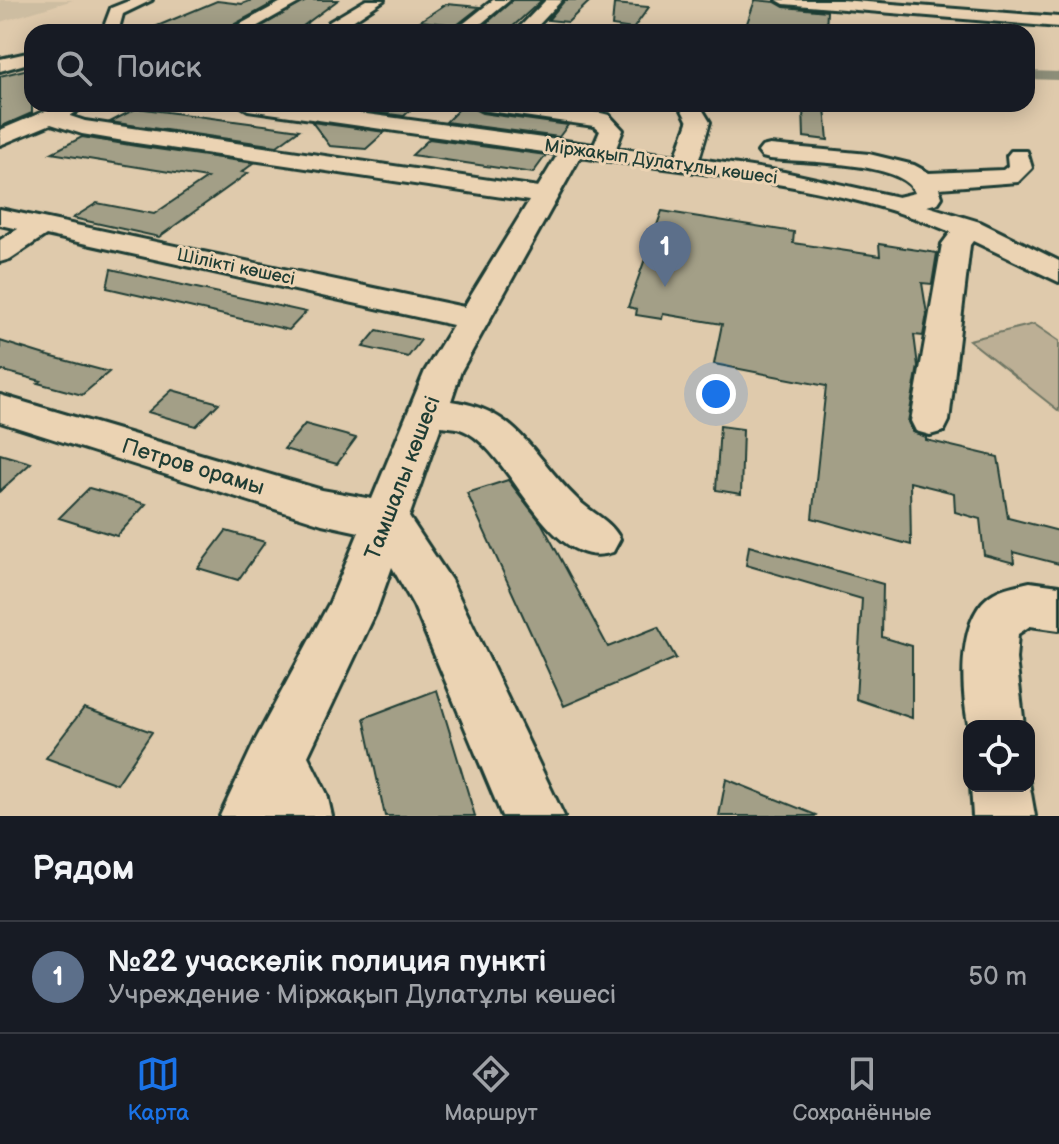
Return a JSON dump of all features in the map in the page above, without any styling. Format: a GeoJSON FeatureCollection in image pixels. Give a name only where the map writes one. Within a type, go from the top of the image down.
{"type":"FeatureCollection","features":[{"type":"Feature","properties":{"kind":"street"},"geometry":{"type":"LineString","coordinates":[[112,24],[116,11],[145,0]]}},
{"type":"Feature","properties":{"kind":"street"},"geometry":{"type":"LineString","coordinates":[[250,24],[297,0]]}},
{"type":"Feature","properties":{"kind":"street"},"geometry":{"type":"LineString","coordinates":[[337,24],[377,0]]}},
{"type":"Feature","properties":{"kind":"street"},"geometry":{"type":"LineString","coordinates":[[472,24],[503,0]]}},
{"type":"Feature","properties":{"kind":"street"},"geometry":{"type":"LineString","coordinates":[[531,24],[555,0]]}},
{"type":"Feature","properties":{"kind":"street"},"geometry":{"type":"LineString","coordinates":[[784,0],[1059,22]]}},
{"type":"Feature","properties":{"kind":"street"},"geometry":{"type":"LineString","coordinates":[[955,14],[958,24]]}},
{"type":"Feature","properties":{"kind":"street"},"geometry":{"type":"LineString","coordinates":[[0,65],[24,59]]}},
{"type":"Feature","properties":{"kind":"street"},"geometry":{"type":"LineString","coordinates":[[0,138],[62,112]]}},
{"type":"Feature","properties":{"kind":"street","name":"Міржақып Дулатұлы көшесі"},"geometry":{"type":"LineString","coordinates":[[306,112],[587,151],[688,154],[899,205],[970,228],[1023,252],[1059,273]]}},
{"type":"Feature","properties":{"kind":"street"},"geometry":{"type":"LineString","coordinates":[[542,112],[601,120],[612,130],[587,151]]}},
{"type":"Feature","properties":{"kind":"street"},"geometry":{"type":"LineString","coordinates":[[693,112],[699,122],[688,154],[889,166],[917,175],[929,197],[899,205]]}},
{"type":"Feature","properties":{"kind":"street"},"geometry":{"type":"LineString","coordinates":[[51,117],[82,127],[136,136],[545,196]]}},
{"type":"Feature","properties":{"kind":"street","name":"Тамшалы көшесі"},"geometry":{"type":"LineString","coordinates":[[251,816],[276,759],[351,612],[443,371],[545,196],[587,151]]}},
{"type":"Feature","properties":{"kind":"street"},"geometry":{"type":"LineString","coordinates":[[923,181],[1009,177],[1020,168],[1019,156]]}},
{"type":"Feature","properties":{"kind":"street","name":"Шілікті көшесі"},"geometry":{"type":"LineString","coordinates":[[0,217],[472,319]]}},
{"type":"Feature","properties":{"kind":"street"},"geometry":{"type":"LineString","coordinates":[[0,253],[43,225]]}},
{"type":"Feature","properties":{"kind":"street"},"geometry":{"type":"LineString","coordinates":[[930,421],[956,244],[970,228]]}},
{"type":"Feature","properties":{"kind":"street","name":"Петров орамы"},"geometry":{"type":"LineString","coordinates":[[0,408],[322,507],[387,520]]}},
{"type":"Feature","properties":{"kind":"street"},"geometry":{"type":"LineString","coordinates":[[429,411],[472,417],[485,426],[500,438],[561,512],[597,539]]}},
{"type":"Feature","properties":{"kind":"street"},"geometry":{"type":"LineString","coordinates":[[387,520],[434,595],[533,816]]}},
{"type":"Feature","properties":{"kind":"street"},"geometry":{"type":"LineString","coordinates":[[995,720],[988,641],[994,624],[1014,608],[1043,604],[1059,608]]}},
{"type":"Feature","properties":{"kind":"street"},"geometry":{"type":"LineString","coordinates":[[276,759],[297,794],[301,816]]}},
{"type":"Feature","properties":{"kind":"street"},"geometry":{"type":"LineString","coordinates":[[1002,792],[1004,816]]}},
{"type":"Feature","properties":{"kind":"shaded area"},"geometry":{"type":"Polygon","coordinates":[[[0,0],[73,0],[0,22],[0,0]]]}},
{"type":"Feature","properties":{"kind":"shaded area"},"geometry":{"type":"Polygon","coordinates":[[[1034,324],[1059,341],[1059,411],[969,340],[1034,324]]]}},
{"type":"Feature","properties":{"kind":"building"},"geometry":{"type":"Polygon","coordinates":[[[252,0],[279,0],[235,24],[162,24],[217,1],[242,4],[252,0]]]}},
{"type":"Feature","properties":{"kind":"building"},"geometry":{"type":"Polygon","coordinates":[[[307,0],[338,0],[306,24],[266,24],[307,0]]]}},
{"type":"Feature","properties":{"kind":"building"},"geometry":{"type":"Polygon","coordinates":[[[513,0],[542,0],[516,24],[486,24],[513,0]]]}},
{"type":"Feature","properties":{"kind":"building"},"geometry":{"type":"Polygon","coordinates":[[[565,0],[591,0],[568,22],[548,20],[565,0]]]}},
{"type":"Feature","properties":{"kind":"building"},"geometry":{"type":"Polygon","coordinates":[[[755,0],[775,2],[784,7],[827,11],[826,24],[747,24],[755,0]]]}},
{"type":"Feature","properties":{"kind":"building"},"geometry":{"type":"Polygon","coordinates":[[[446,4],[480,7],[458,24],[420,21],[446,4]]]}},
{"type":"Feature","properties":{"kind":"building"},"geometry":{"type":"Polygon","coordinates":[[[614,4],[649,7],[637,24],[612,24],[614,4]]]}},
{"type":"Feature","properties":{"kind":"building"},"geometry":{"type":"Polygon","coordinates":[[[24,70],[24,112],[32,113],[0,127],[0,76],[24,70]]]}},
{"type":"Feature","properties":{"kind":"building"},"geometry":{"type":"Polygon","coordinates":[[[129,112],[166,112],[299,130],[277,146],[110,122],[129,112]]]}},
{"type":"Feature","properties":{"kind":"building"},"geometry":{"type":"Polygon","coordinates":[[[373,112],[408,112],[404,116],[373,112]]]}},
{"type":"Feature","properties":{"kind":"building"},"geometry":{"type":"Polygon","coordinates":[[[456,112],[480,112],[568,125],[559,137],[446,122],[456,112]]]}},
{"type":"Feature","properties":{"kind":"building"},"geometry":{"type":"Polygon","coordinates":[[[803,112],[825,112],[828,140],[804,137],[803,112]]]}},
{"type":"Feature","properties":{"kind":"building"},"geometry":{"type":"Polygon","coordinates":[[[312,122],[385,132],[366,149],[330,146],[312,122]]]}},
{"type":"Feature","properties":{"kind":"building"},"geometry":{"type":"Polygon","coordinates":[[[82,137],[254,163],[242,172],[248,173],[159,237],[73,218],[97,203],[154,214],[207,178],[51,153],[82,137]]]}},
{"type":"Feature","properties":{"kind":"building"},"geometry":{"type":"Polygon","coordinates":[[[429,139],[546,155],[533,173],[412,155],[429,139]]]}},
{"type":"Feature","properties":{"kind":"building"},"geometry":{"type":"Polygon","coordinates":[[[662,211],[794,232],[793,243],[880,256],[879,244],[937,253],[932,284],[922,283],[927,314],[923,336],[914,335],[918,366],[908,422],[913,432],[926,437],[926,440],[998,457],[1008,518],[1059,531],[1059,564],[1013,552],[1014,563],[984,555],[980,519],[955,512],[954,493],[910,482],[911,545],[812,518],[826,386],[714,364],[722,324],[663,314],[662,319],[636,315],[637,309],[628,307],[662,211]]]}},
{"type":"Feature","properties":{"kind":"building"},"geometry":{"type":"Polygon","coordinates":[[[111,269],[306,312],[289,330],[107,288],[111,269]]]}},
{"type":"Feature","properties":{"kind":"building"},"geometry":{"type":"Polygon","coordinates":[[[377,330],[421,340],[408,357],[363,347],[377,330]]]}},
{"type":"Feature","properties":{"kind":"building"},"geometry":{"type":"Polygon","coordinates":[[[0,341],[109,372],[82,395],[38,383],[41,381],[0,370],[0,341]]]}},
{"type":"Feature","properties":{"kind":"building"},"geometry":{"type":"Polygon","coordinates":[[[172,390],[219,403],[196,426],[148,412],[172,390]]]}},
{"type":"Feature","properties":{"kind":"building"},"geometry":{"type":"Polygon","coordinates":[[[305,424],[356,438],[337,464],[284,449],[305,424]]]}},
{"type":"Feature","properties":{"kind":"building"},"geometry":{"type":"Polygon","coordinates":[[[720,426],[743,429],[741,494],[716,490],[720,426]]]}},
{"type":"Feature","properties":{"kind":"building"},"geometry":{"type":"Polygon","coordinates":[[[0,454],[31,463],[0,491],[0,454]]]}},
{"type":"Feature","properties":{"kind":"building"},"geometry":{"type":"Polygon","coordinates":[[[508,480],[542,524],[608,647],[658,627],[676,658],[564,706],[467,493],[508,480]]]}},
{"type":"Feature","properties":{"kind":"building"},"geometry":{"type":"Polygon","coordinates":[[[89,488],[146,504],[117,536],[59,518],[89,488]]]}},
{"type":"Feature","properties":{"kind":"building"},"geometry":{"type":"Polygon","coordinates":[[[226,531],[265,542],[238,580],[198,568],[226,531]]]}},
{"type":"Feature","properties":{"kind":"building"},"geometry":{"type":"Polygon","coordinates":[[[749,546],[883,584],[882,637],[912,646],[912,718],[856,699],[862,599],[746,565],[749,546]]]}},
{"type":"Feature","properties":{"kind":"building"},"geometry":{"type":"Polygon","coordinates":[[[437,690],[475,816],[385,816],[364,718],[437,690]]]}},
{"type":"Feature","properties":{"kind":"building"},"geometry":{"type":"Polygon","coordinates":[[[84,708],[152,732],[117,784],[46,758],[84,708]]]}},
{"type":"Feature","properties":{"kind":"building"},"geometry":{"type":"Polygon","coordinates":[[[726,779],[816,815],[719,816],[726,779]]]}},
{"type":"Feature","properties":{"kind":"waterway"},"geometry":{"type":"LineString","coordinates":[[1035,75],[1059,76]]}},
{"type":"Feature","properties":{"kind":"place","name":"№22 учаскелік полиция пункті"},"geometry":{"type":"Point","coordinates":[665,287]}}]}
